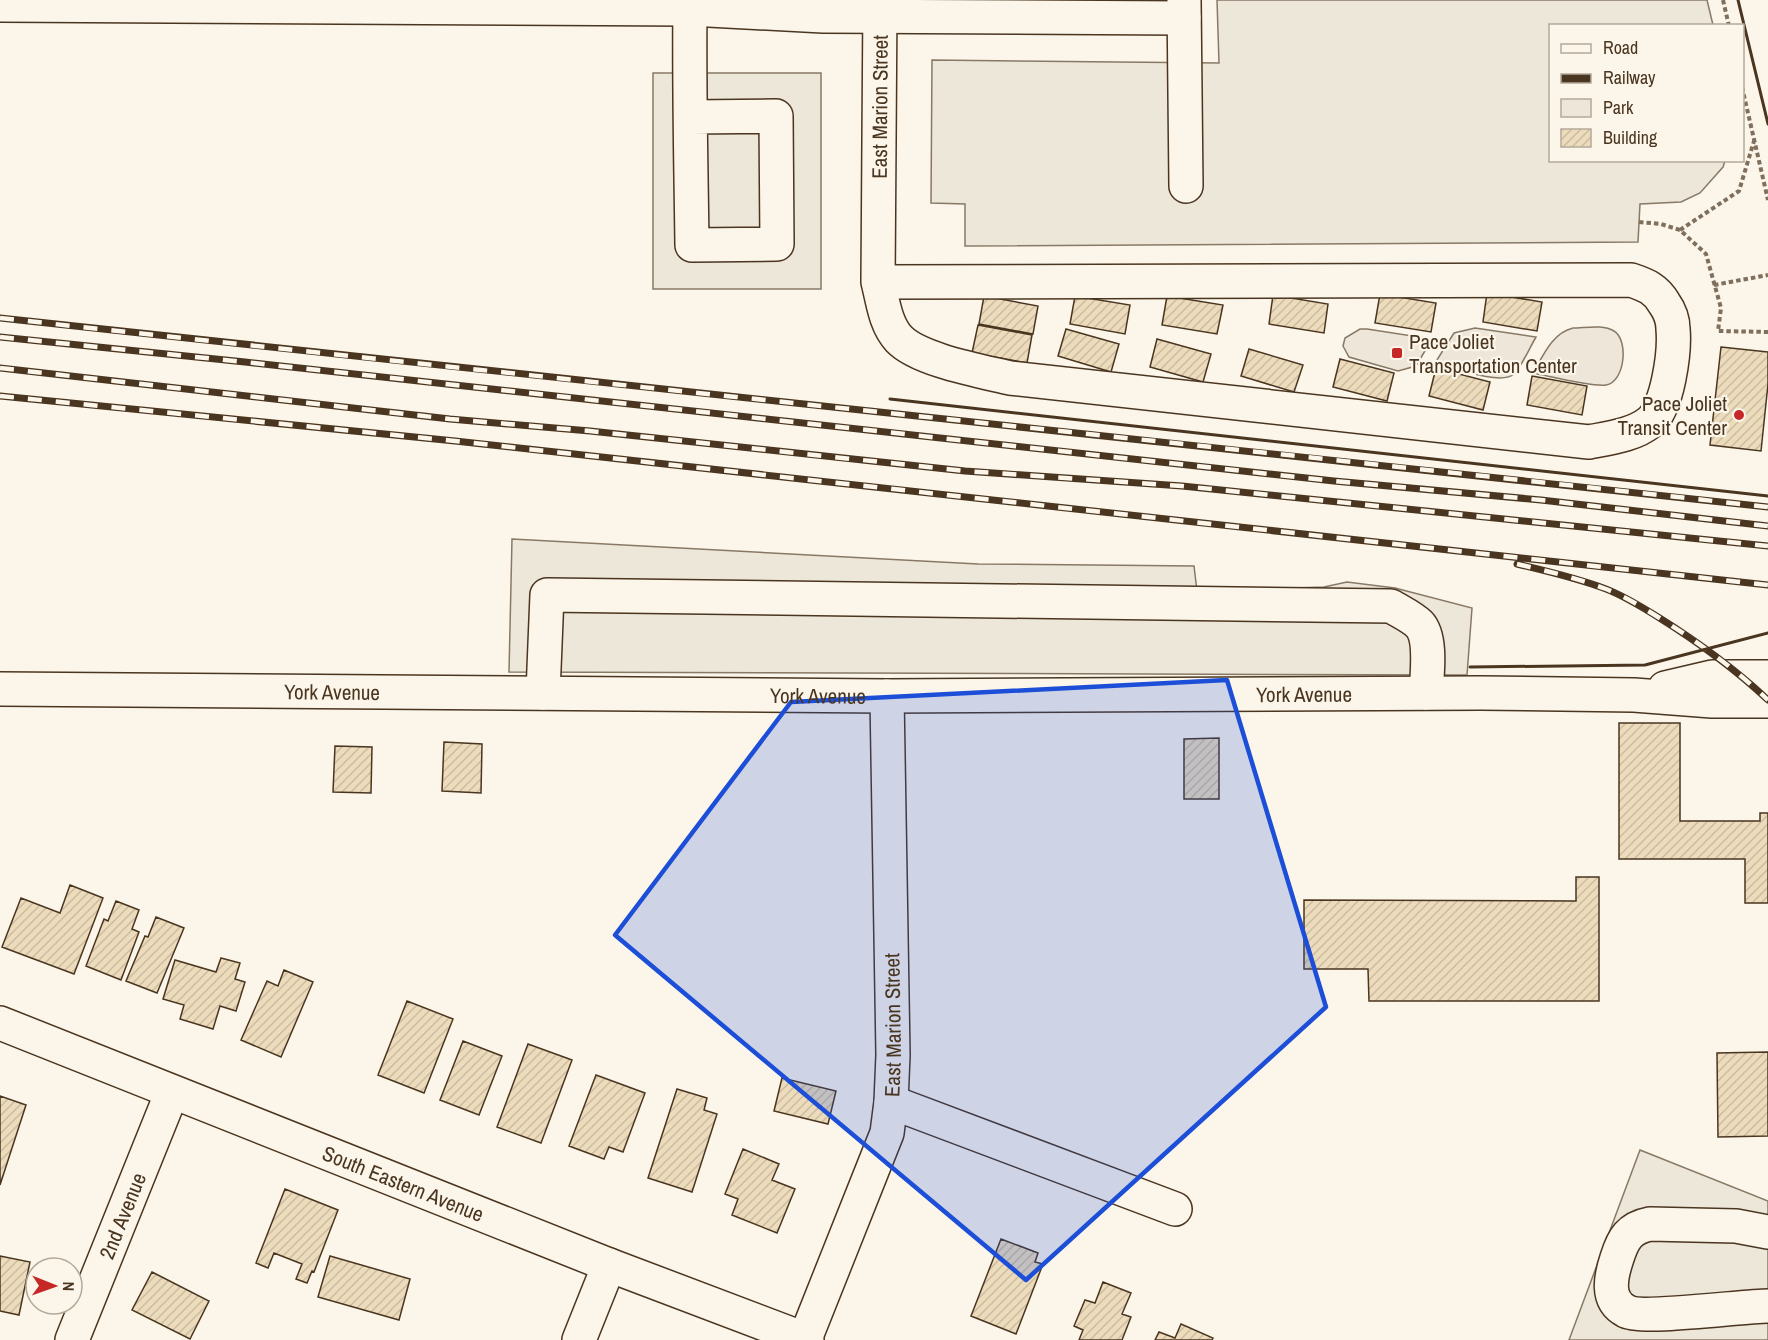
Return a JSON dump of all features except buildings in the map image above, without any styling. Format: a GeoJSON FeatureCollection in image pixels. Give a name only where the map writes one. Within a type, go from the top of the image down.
{"type":"FeatureCollection","features":[{"type":"Feature","properties":{"kind":"street"},"geometry":{"type":"LineString","coordinates":[[0,5],[690,9],[823,16],[880,8],[928,17],[1184,9],[1186,186]]}},
{"type":"Feature","properties":{"kind":"street","name":"East Marion Street"},"geometry":{"type":"LineString","coordinates":[[878,282],[1631,280],[1650,286],[1664,302],[1673,328],[1671,356],[1662,405],[1652,421],[1617,437],[1589,442],[1010,378],[934,357],[915,349],[899,339],[888,321],[878,282],[880,8]]}},
{"type":"Feature","properties":{"kind":"street"},"geometry":{"type":"LineString","coordinates":[[690,9],[692,244],[777,244],[776,116],[691,117]]}},
{"type":"Feature","properties":{"kind":"street"},"geometry":{"type":"LineString","coordinates":[[543,693],[547,596],[1391,606],[1419,624],[1425,636],[1426,693]]}},
{"type":"Feature","properties":{"kind":"street","name":"York Avenue"},"geometry":{"type":"LineString","coordinates":[[1635,695],[1712,677],[1768,677]]}},
{"type":"Feature","properties":{"kind":"street","name":"York Avenue"},"geometry":{"type":"LineString","coordinates":[[0,689],[887,696],[1426,693],[1635,695],[1712,701],[1768,701]]}},
{"type":"Feature","properties":{"kind":"street","name":"East Marion Street"},"geometry":{"type":"LineString","coordinates":[[806,1340],[886,1133],[891,1102],[893,1055],[887,696]]}},
{"type":"Feature","properties":{"kind":"street","name":"South Eastern Avenue"},"geometry":{"type":"LineString","coordinates":[[0,1023],[609,1265],[806,1340]]}},
{"type":"Feature","properties":{"kind":"street","name":"2nd Avenue"},"geometry":{"type":"LineString","coordinates":[[72,1340],[172,1092]]}},
{"type":"Feature","properties":{"kind":"street"},"geometry":{"type":"LineString","coordinates":[[891,1102],[1175,1209]]}},
{"type":"Feature","properties":{"kind":"street"},"geometry":{"type":"LineString","coordinates":[[1768,1232],[1736,1226],[1650,1224],[1636,1227],[1622,1242],[1612,1270],[1611,1290],[1615,1301],[1627,1312],[1656,1314],[1768,1306]]}},
{"type":"Feature","properties":{"kind":"street"},"geometry":{"type":"LineString","coordinates":[[579,1340],[609,1265]]}},
{"type":"Feature","properties":{"kind":"path"},"geometry":{"type":"LineString","coordinates":[[1723,0],[1729,24]]}},
{"type":"Feature","properties":{"kind":"path"},"geometry":{"type":"LineString","coordinates":[[1744,92],[1768,200]]}},
{"type":"Feature","properties":{"kind":"path"},"geometry":{"type":"LineString","coordinates":[[1680,230],[1739,191],[1754,141]]}},
{"type":"Feature","properties":{"kind":"path"},"geometry":{"type":"LineString","coordinates":[[1639,222],[1661,224],[1680,230],[1706,254],[1721,308],[1718,331],[1768,332]]}},
{"type":"Feature","properties":{"kind":"path"},"geometry":{"type":"LineString","coordinates":[[1714,285],[1768,276]]}},
{"type":"Feature","properties":{"kind":"highlighted area"},"geometry":{"type":"Polygon","coordinates":[[[1227,680],[1326,1007],[1026,1280],[615,935],[791,702],[1227,680]]]}},
{"type":"Feature","properties":{"kind":"green space"},"geometry":{"type":"Polygon","coordinates":[[[1475,328],[1536,337],[1517,371],[1508,377],[1488,377],[1435,363],[1454,333],[1475,328]]]}},
{"type":"Feature","properties":{"kind":"green space"},"geometry":{"type":"Polygon","coordinates":[[[1573,328],[1605,328],[1614,331],[1619,336],[1622,343],[1623,360],[1617,377],[1612,382],[1606,385],[1591,384],[1533,373],[1554,340],[1573,328]]]}},
{"type":"Feature","properties":{"kind":"green space"},"geometry":{"type":"Polygon","coordinates":[[[1360,329],[1432,339],[1416,366],[1398,371],[1349,357],[1343,346],[1345,338],[1360,329]]]}},
{"type":"Feature","properties":{"kind":"shaded area"},"geometry":{"type":"Polygon","coordinates":[[[1217,0],[1707,0],[1713,24],[1549,24],[1549,162],[1725,162],[1723,167],[1700,193],[1681,202],[1640,204],[1638,242],[965,246],[965,204],[931,203],[932,60],[1219,63],[1217,0]]]}},
{"type":"Feature","properties":{"kind":"shaded area"},"geometry":{"type":"Polygon","coordinates":[[[653,73],[821,73],[821,289],[653,289],[653,73]]]}},
{"type":"Feature","properties":{"kind":"shaded area"},"geometry":{"type":"Polygon","coordinates":[[[512,539],[978,564],[1194,566],[1197,591],[1324,587],[1347,582],[1395,588],[1472,608],[1467,675],[509,672],[512,539]]]}},
{"type":"Feature","properties":{"kind":"shaded area"},"geometry":{"type":"Polygon","coordinates":[[[1640,1150],[1768,1201],[1768,1340],[1569,1340],[1640,1150]]]}},
{"type":"Feature","properties":{"kind":"railway"},"geometry":{"type":"LineString","coordinates":[[0,318],[1768,507]]}},
{"type":"Feature","properties":{"kind":"railway"},"geometry":{"type":"LineString","coordinates":[[0,337],[1768,526]]}},
{"type":"Feature","properties":{"kind":"railway"},"geometry":{"type":"LineString","coordinates":[[0,368],[450,419],[590,431],[965,471],[1182,486],[1768,546]]}},
{"type":"Feature","properties":{"kind":"railway"},"geometry":{"type":"LineString","coordinates":[[0,396],[455,441],[1768,585]]}},
{"type":"Feature","properties":{"kind":"railway"},"geometry":{"type":"LineString","coordinates":[[1517,564],[1584,581],[1633,602],[1673,626],[1729,666],[1768,700]]}},
{"type":"Feature","properties":{"kind":"wall"},"geometry":{"type":"LineString","coordinates":[[1738,0],[1744,24]]}},
{"type":"Feature","properties":{"kind":"wall"},"geometry":{"type":"LineString","coordinates":[[1744,25],[1768,124]]}},
{"type":"Feature","properties":{"kind":"wall"},"geometry":{"type":"LineString","coordinates":[[890,399],[1768,496]]}},
{"type":"Feature","properties":{"kind":"wall"},"geometry":{"type":"LineString","coordinates":[[1470,667],[1645,665],[1768,633]]}},
{"type":"Feature","properties":{"kind":"place","name":"Pace Joliet Transportation Center"},"geometry":{"type":"Point","coordinates":[1397,353]}},
{"type":"Feature","properties":{"kind":"place","name":"Pace Joliet Transit Center"},"geometry":{"type":"Point","coordinates":[1739,415]}}]}
